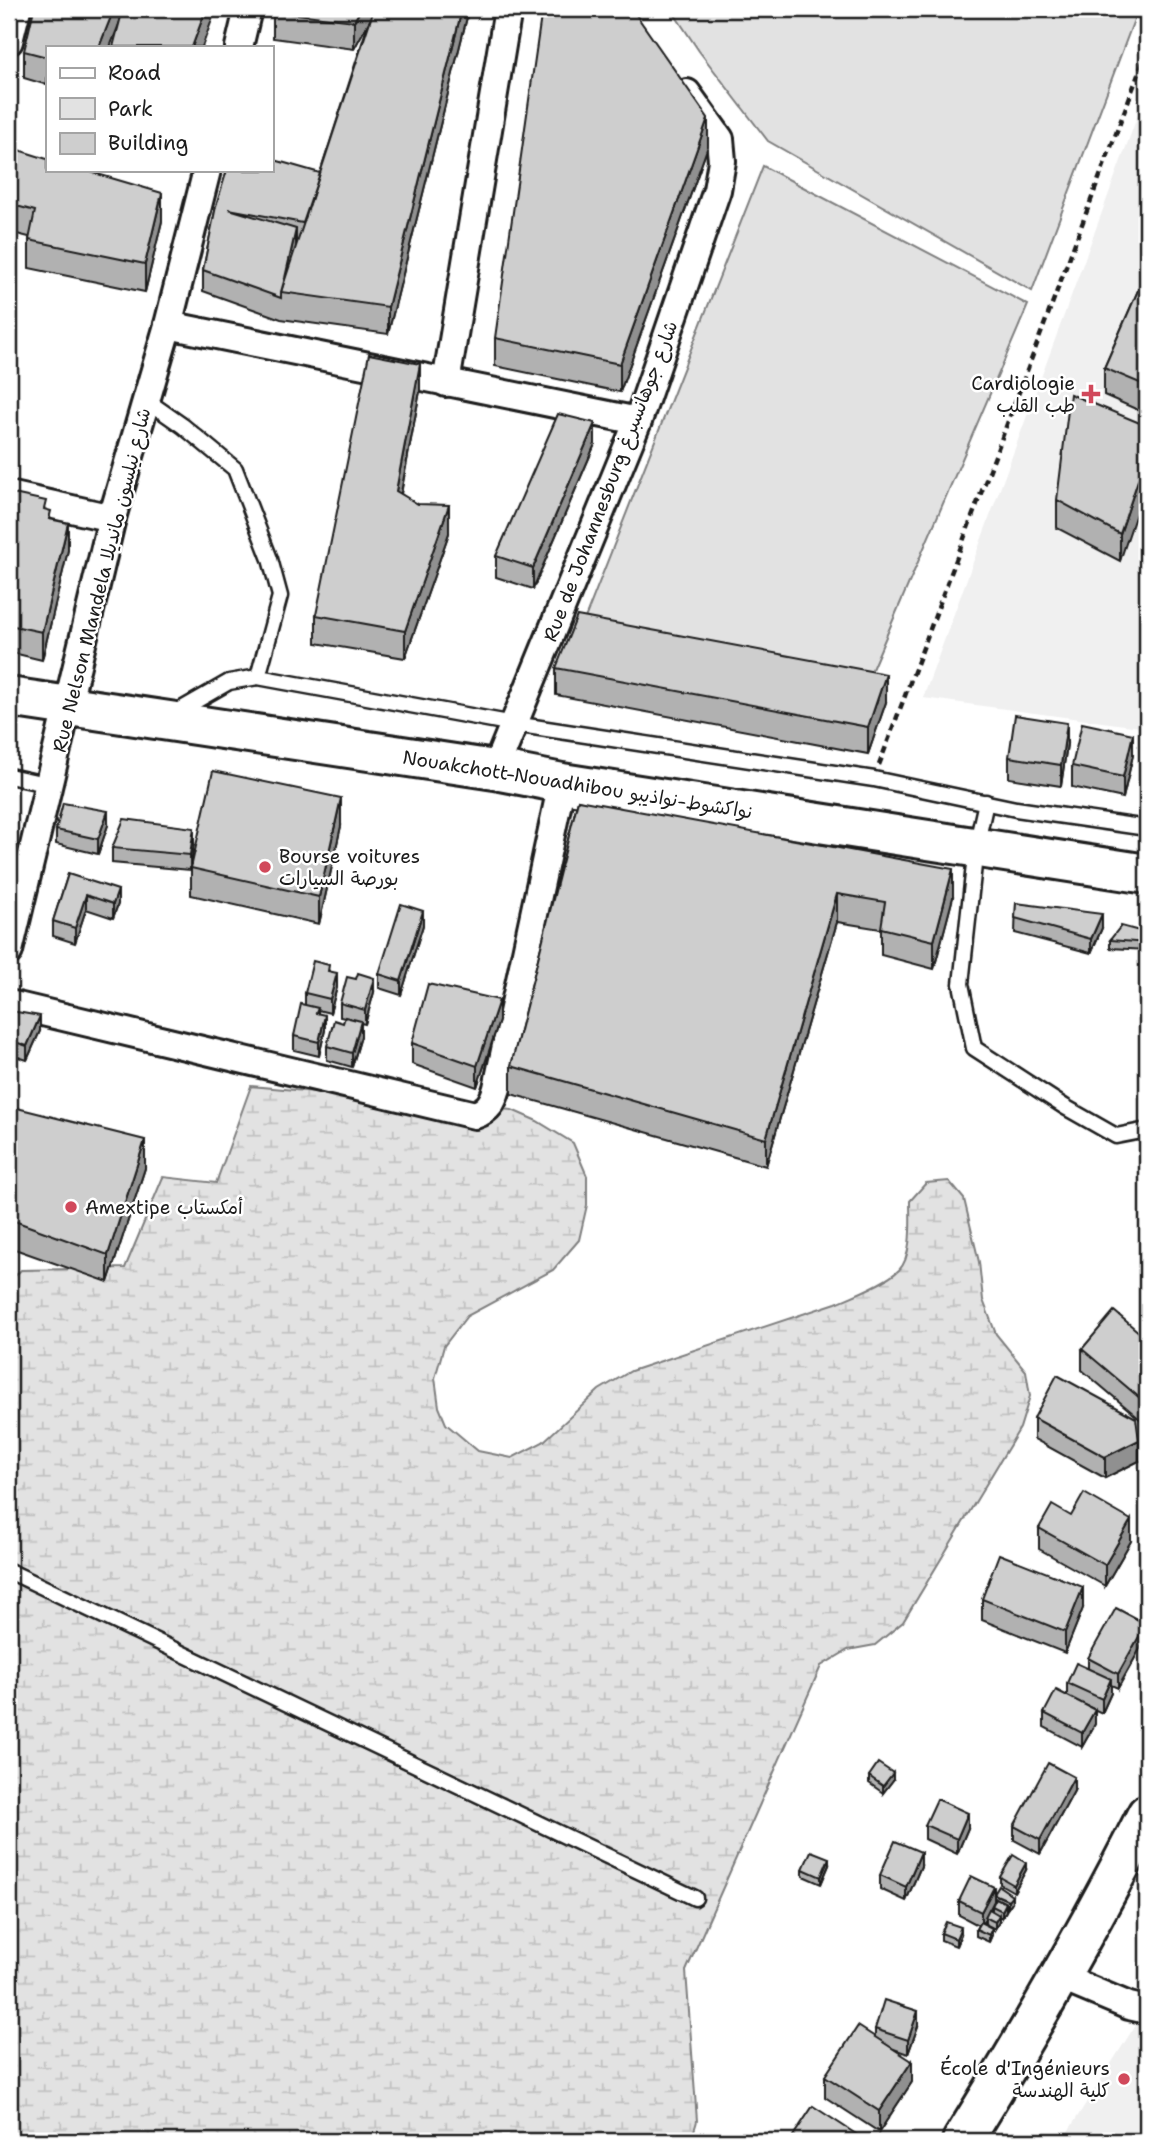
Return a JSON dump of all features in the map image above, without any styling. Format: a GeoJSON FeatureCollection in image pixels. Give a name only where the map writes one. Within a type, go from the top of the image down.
{"type":"FeatureCollection","features":[{"type":"Feature","properties":{"kind":"main road","name":"Nouakchott-Nouadhibou نواكشوط-نواذيبو"},"geometry":{"type":"LineString","coordinates":[[9,697],[495,770],[562,783],[1147,874]]}},
{"type":"Feature","properties":{"kind":"main road"},"geometry":{"type":"LineString","coordinates":[[962,2141],[1060,1977],[1147,1814]]}},
{"type":"Feature","properties":{"kind":"street"},"geometry":{"type":"LineString","coordinates":[[9,41],[17,9]]}},
{"type":"Feature","properties":{"kind":"street"},"geometry":{"type":"LineString","coordinates":[[239,46],[248,9]]}},
{"type":"Feature","properties":{"kind":"street"},"geometry":{"type":"LineString","coordinates":[[446,383],[508,9]]}},
{"type":"Feature","properties":{"kind":"street","name":"Rue de Johannesburg شارع جوهانسبرغ"},"geometry":{"type":"LineString","coordinates":[[495,770],[638,421],[710,215],[721,173],[720,139],[674,74]]}},
{"type":"Feature","properties":{"kind":"street","name":"Rue Nelson Mandela شارع نيلسون مانديلا"},"geometry":{"type":"LineString","coordinates":[[9,951],[112,518],[168,325],[206,172]]}},
{"type":"Feature","properties":{"kind":"street"},"geometry":{"type":"LineString","coordinates":[[168,325],[638,421]]}},
{"type":"Feature","properties":{"kind":"street"},"geometry":{"type":"LineString","coordinates":[[9,495],[112,518]]}},
{"type":"Feature","properties":{"kind":"street"},"geometry":{"type":"LineString","coordinates":[[9,1004],[475,1115],[486,1111],[497,1088],[562,783]]}},
{"type":"Feature","properties":{"kind":"street"},"geometry":{"type":"LineString","coordinates":[[1060,1977],[1129,2006],[1147,2010]]}},
{"type":"Feature","properties":{"kind":"lane"},"geometry":{"type":"LineString","coordinates":[[146,400],[183,426],[234,469],[270,559],[280,596],[258,677]]}},
{"type":"Feature","properties":{"kind":"lane"},"geometry":{"type":"LineString","coordinates":[[164,719],[229,682],[258,677],[514,724],[874,779],[1016,809],[1147,828]]}},
{"type":"Feature","properties":{"kind":"lane"},"geometry":{"type":"LineString","coordinates":[[9,776],[50,785]]}},
{"type":"Feature","properties":{"kind":"lane"},"geometry":{"type":"LineString","coordinates":[[986,802],[976,847],[961,984],[974,1048],[1065,1107],[1116,1136],[1147,1130]]}},
{"type":"Feature","properties":{"kind":"lane"},"geometry":{"type":"LineString","coordinates":[[9,1570],[695,1898]]}},
{"type":"Feature","properties":{"kind":"path"},"geometry":{"type":"LineString","coordinates":[[874,779],[1147,51]]}},
{"type":"Feature","properties":{"kind":"shaded area","name":"Cardiologie طب القلب"},"geometry":{"type":"Polygon","coordinates":[[[1147,90],[1147,728],[923,698],[1147,90]]]}},
{"type":"Feature","properties":{"kind":"shaded area","name":"École d'Ingénieurs كلية الهندسة"},"geometry":{"type":"Polygon","coordinates":[[[1147,2000],[1147,2141],[1062,2141],[1140,2018],[1147,2000]]]}},
{"type":"Feature","properties":{"kind":"green space"},"geometry":{"type":"Polygon","coordinates":[[[671,9],[1138,9],[1032,291],[768,141],[699,51],[671,9]]]}},
{"type":"Feature","properties":{"kind":"green space"},"geometry":{"type":"Polygon","coordinates":[[[763,166],[1028,305],[870,674],[584,621],[763,166]]]}},
{"type":"Feature","properties":{"kind":"green space"},"geometry":{"type":"Polygon","coordinates":[[[251,1086],[512,1110],[537,1121],[573,1143],[587,1176],[587,1205],[579,1240],[553,1270],[467,1316],[444,1346],[435,1378],[439,1407],[446,1424],[478,1451],[512,1458],[543,1442],[599,1390],[631,1371],[836,1303],[886,1280],[899,1270],[907,1256],[910,1201],[926,1183],[949,1181],[964,1199],[979,1262],[983,1300],[996,1334],[1026,1371],[1030,1396],[1020,1428],[903,1622],[875,1645],[848,1650],[821,1666],[686,1971],[697,2121],[691,2141],[9,2141],[9,1282],[21,1270],[125,1268],[163,1177],[216,1183],[251,1086]]]}},
{"type":"Feature","properties":{"kind":"building"},"geometry":{"type":"Polygon","coordinates":[[[34,9],[114,9],[99,46],[46,46],[46,57],[24,51],[34,9]]]}},
{"type":"Feature","properties":{"kind":"building"},"geometry":{"type":"Polygon","coordinates":[[[123,9],[206,9],[192,46],[113,46],[123,9]]]}},
{"type":"Feature","properties":{"kind":"building"},"geometry":{"type":"Polygon","coordinates":[[[273,9],[361,9],[354,21],[273,9]]]}},
{"type":"Feature","properties":{"kind":"building"},"geometry":{"type":"Polygon","coordinates":[[[374,9],[462,9],[388,307],[281,292],[374,9]]]}},
{"type":"Feature","properties":{"kind":"building"},"geometry":{"type":"Polygon","coordinates":[[[542,9],[632,9],[708,118],[620,364],[495,338],[542,9]]]}},
{"type":"Feature","properties":{"kind":"building"},"geometry":{"type":"Polygon","coordinates":[[[9,147],[46,159],[46,172],[91,172],[162,193],[145,264],[29,240],[35,211],[9,204],[9,147]]]}},
{"type":"Feature","properties":{"kind":"building"},"geometry":{"type":"Polygon","coordinates":[[[273,160],[320,173],[303,223],[229,209],[296,229],[281,298],[203,270],[216,206],[226,172],[273,172],[273,160]]]}},
{"type":"Feature","properties":{"kind":"building"},"geometry":{"type":"Polygon","coordinates":[[[1147,270],[1147,386],[1104,368],[1147,270]]]}},
{"type":"Feature","properties":{"kind":"building"},"geometry":{"type":"Polygon","coordinates":[[[369,354],[420,364],[396,491],[418,504],[449,505],[405,631],[316,615],[369,354]]]}},
{"type":"Feature","properties":{"kind":"building"},"geometry":{"type":"Polygon","coordinates":[[[1070,394],[1147,426],[1147,453],[1120,534],[1057,500],[1070,394]]]}},
{"type":"Feature","properties":{"kind":"building"},"geometry":{"type":"Polygon","coordinates":[[[558,414],[595,423],[533,568],[496,556],[558,414]]]}},
{"type":"Feature","properties":{"kind":"building"},"geometry":{"type":"Polygon","coordinates":[[[9,493],[46,501],[44,509],[51,511],[49,519],[68,523],[42,632],[9,625],[9,493]]]}},
{"type":"Feature","properties":{"kind":"building"},"geometry":{"type":"Polygon","coordinates":[[[1147,540],[1147,554],[1142,552],[1147,540]]]}},
{"type":"Feature","properties":{"kind":"building"},"geometry":{"type":"Polygon","coordinates":[[[577,616],[886,674],[868,727],[556,668],[577,616]]]}},
{"type":"Feature","properties":{"kind":"building"},"geometry":{"type":"Polygon","coordinates":[[[1015,715],[1067,723],[1061,765],[1009,757],[1015,715]]]}},
{"type":"Feature","properties":{"kind":"building"},"geometry":{"type":"Polygon","coordinates":[[[1082,723],[1133,734],[1123,777],[1072,766],[1082,723]]]}},
{"type":"Feature","properties":{"kind":"building"},"geometry":{"type":"Polygon","coordinates":[[[1147,744],[1147,780],[1142,779],[1147,744]]]}},
{"type":"Feature","properties":{"kind":"building","name":"Bourse voitures بورصة السيارات"},"geometry":{"type":"Polygon","coordinates":[[[213,771],[341,798],[319,897],[191,868],[213,771]]]}},
{"type":"Feature","properties":{"kind":"building"},"geometry":{"type":"Polygon","coordinates":[[[578,800],[953,869],[934,941],[881,928],[885,902],[837,894],[766,1139],[511,1066],[578,800]]]}},
{"type":"Feature","properties":{"kind":"building"},"geometry":{"type":"Polygon","coordinates":[[[63,803],[108,811],[98,839],[56,830],[63,803]]]}},
{"type":"Feature","properties":{"kind":"building"},"geometry":{"type":"Polygon","coordinates":[[[124,819],[194,828],[190,855],[112,848],[124,819]]]}},
{"type":"Feature","properties":{"kind":"building"},"geometry":{"type":"Polygon","coordinates":[[[68,874],[118,890],[113,904],[86,895],[75,928],[53,921],[68,874]]]}},
{"type":"Feature","properties":{"kind":"building"},"geometry":{"type":"Polygon","coordinates":[[[1016,903],[1102,914],[1091,939],[1015,918],[1016,903]]]}},
{"type":"Feature","properties":{"kind":"building"},"geometry":{"type":"Polygon","coordinates":[[[401,904],[423,911],[401,981],[379,974],[401,904]]]}},
{"type":"Feature","properties":{"kind":"building"},"geometry":{"type":"Polygon","coordinates":[[[1121,926],[1147,933],[1147,943],[1110,940],[1121,926]]]}},
{"type":"Feature","properties":{"kind":"building"},"geometry":{"type":"Polygon","coordinates":[[[313,961],[329,965],[328,971],[337,973],[330,999],[305,993],[313,961]]]}},
{"type":"Feature","properties":{"kind":"building"},"geometry":{"type":"Polygon","coordinates":[[[358,973],[374,978],[365,1010],[340,1003],[347,977],[356,979],[358,973]]]}},
{"type":"Feature","properties":{"kind":"building"},"geometry":{"type":"Polygon","coordinates":[[[428,984],[499,1000],[477,1066],[412,1043],[428,984]]]}},
{"type":"Feature","properties":{"kind":"building"},"geometry":{"type":"Polygon","coordinates":[[[301,1004],[318,1008],[316,1013],[325,1015],[319,1042],[294,1036],[301,1004]]]}},
{"type":"Feature","properties":{"kind":"building"},"geometry":{"type":"Polygon","coordinates":[[[11,1011],[40,1016],[27,1046],[9,1040],[11,1011]]]}},
{"type":"Feature","properties":{"kind":"building"},"geometry":{"type":"Polygon","coordinates":[[[345,1017],[361,1021],[352,1053],[327,1046],[334,1020],[343,1023],[345,1017]]]}},
{"type":"Feature","properties":{"kind":"building","name":"Amextipe أمكستاب"},"geometry":{"type":"Polygon","coordinates":[[[9,1106],[145,1140],[108,1255],[9,1219],[9,1106]]]}},
{"type":"Feature","properties":{"kind":"building"},"geometry":{"type":"Polygon","coordinates":[[[1114,1311],[1147,1339],[1147,1404],[1082,1349],[1114,1311]]]}},
{"type":"Feature","properties":{"kind":"building"},"geometry":{"type":"Polygon","coordinates":[[[1057,1375],[1136,1418],[1139,1440],[1105,1457],[1034,1418],[1057,1375]]]}},
{"type":"Feature","properties":{"kind":"building"},"geometry":{"type":"Polygon","coordinates":[[[1084,1493],[1131,1520],[1105,1565],[1039,1528],[1052,1505],[1071,1516],[1084,1493]]]}},
{"type":"Feature","properties":{"kind":"building"},"geometry":{"type":"Polygon","coordinates":[[[999,1554],[1083,1587],[1065,1632],[982,1599],[999,1554]]]}},
{"type":"Feature","properties":{"kind":"building"},"geometry":{"type":"Polygon","coordinates":[[[1116,1608],[1146,1624],[1118,1674],[1088,1658],[1116,1608]]]}},
{"type":"Feature","properties":{"kind":"building"},"geometry":{"type":"Polygon","coordinates":[[[1076,1663],[1111,1679],[1102,1699],[1067,1683],[1076,1663]]]}},
{"type":"Feature","properties":{"kind":"building"},"geometry":{"type":"Polygon","coordinates":[[[1056,1690],[1095,1710],[1082,1733],[1044,1713],[1056,1690]]]}},
{"type":"Feature","properties":{"kind":"building"},"geometry":{"type":"Polygon","coordinates":[[[878,1763],[893,1773],[883,1786],[869,1776],[878,1763]]]}},
{"type":"Feature","properties":{"kind":"building"},"geometry":{"type":"Polygon","coordinates":[[[1048,1763],[1074,1777],[1040,1840],[1014,1826],[1048,1763]]]}},
{"type":"Feature","properties":{"kind":"building"},"geometry":{"type":"Polygon","coordinates":[[[937,1799],[968,1813],[957,1839],[925,1825],[937,1799]]]}},
{"type":"Feature","properties":{"kind":"building"},"geometry":{"type":"Polygon","coordinates":[[[895,1841],[921,1852],[906,1887],[880,1875],[895,1841]]]}},
{"type":"Feature","properties":{"kind":"building"},"geometry":{"type":"Polygon","coordinates":[[[811,1851],[829,1858],[821,1877],[803,1869],[811,1851]]]}},
{"type":"Feature","properties":{"kind":"building"},"geometry":{"type":"Polygon","coordinates":[[[1013,1855],[1026,1863],[1014,1885],[1000,1877],[1013,1855]]]}},
{"type":"Feature","properties":{"kind":"building"},"geometry":{"type":"Polygon","coordinates":[[[971,1876],[994,1887],[981,1912],[959,1901],[971,1876]]]}},
{"type":"Feature","properties":{"kind":"building"},"geometry":{"type":"Polygon","coordinates":[[[999,1886],[1012,1895],[1008,1900],[994,1894],[999,1886]]]}},
{"type":"Feature","properties":{"kind":"building"},"geometry":{"type":"Polygon","coordinates":[[[996,1898],[1006,1903],[1002,1911],[992,1906],[996,1898]]]}},
{"type":"Feature","properties":{"kind":"building"},"geometry":{"type":"Polygon","coordinates":[[[989,1909],[999,1915],[995,1922],[985,1917],[989,1909]]]}},
{"type":"Feature","properties":{"kind":"building"},"geometry":{"type":"Polygon","coordinates":[[[946,1922],[961,1927],[956,1939],[941,1933],[946,1922]]]}},
{"type":"Feature","properties":{"kind":"building"},"geometry":{"type":"Polygon","coordinates":[[[980,1922],[992,1928],[989,1935],[976,1929],[980,1922]]]}},
{"type":"Feature","properties":{"kind":"building"},"geometry":{"type":"Polygon","coordinates":[[[884,2000],[918,2011],[908,2040],[875,2029],[884,2000]]]}},
{"type":"Feature","properties":{"kind":"building"},"geometry":{"type":"Polygon","coordinates":[[[858,2026],[912,2061],[879,2111],[825,2076],[858,2026]]]}},
{"type":"Feature","properties":{"kind":"building"},"geometry":{"type":"Polygon","coordinates":[[[813,2106],[862,2138],[860,2141],[801,2141],[793,2136],[813,2106]]]}},
{"type":"Feature","properties":{"kind":"building"},"geometry":{"type":"Polygon","coordinates":[[[1064,2136],[1083,2141],[1062,2141],[1064,2136]]]}},
{"type":"Feature","properties":{"kind":"place","name":"Cardiologie طب القلب"},"geometry":{"type":"Point","coordinates":[1091,394]}},
{"type":"Feature","properties":{"kind":"place","name":"Bourse voitures بورصة السيارات"},"geometry":{"type":"Point","coordinates":[265,867]}},
{"type":"Feature","properties":{"kind":"place","name":"Amextipe أمكستاب"},"geometry":{"type":"Point","coordinates":[71,1207]}},
{"type":"Feature","properties":{"kind":"place","name":"École d'Ingénieurs كلية الهندسة"},"geometry":{"type":"Point","coordinates":[1124,2079]}}]}
